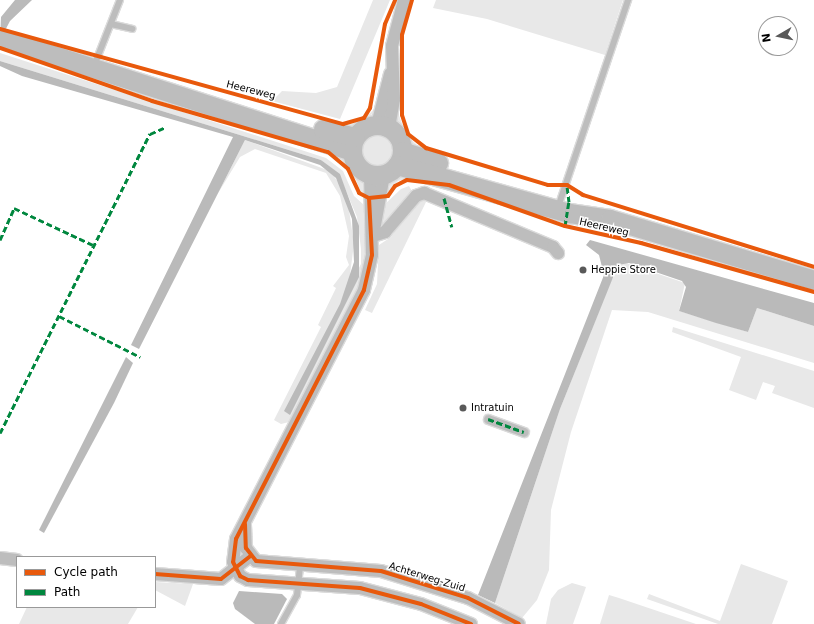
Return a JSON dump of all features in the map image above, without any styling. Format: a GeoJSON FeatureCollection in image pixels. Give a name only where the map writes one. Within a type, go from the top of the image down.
{"type":"FeatureCollection","features":[{"type":"Feature","properties":{"kind":"main road","name":"Heereweg"},"geometry":{"type":"LineString","coordinates":[[1,38],[152,84],[178,87],[353,144]]}},
{"type":"Feature","properties":{"kind":"main road"},"geometry":{"type":"LineString","coordinates":[[383,126],[400,140],[388,166],[356,166],[353,144],[364,128],[383,126]]}},
{"type":"Feature","properties":{"kind":"main road","name":"Heereweg"},"geometry":{"type":"LineString","coordinates":[[388,166],[559,204],[592,208],[610,219],[814,280]]}},
{"type":"Feature","properties":{"kind":"street"},"geometry":{"type":"LineString","coordinates":[[383,126],[394,99],[394,28],[404,0]]}},
{"type":"Feature","properties":{"kind":"street"},"geometry":{"type":"LineString","coordinates":[[388,166],[373,236],[370,273],[364,290],[233,547],[235,569],[248,580],[299,582],[389,594],[470,624]]}},
{"type":"Feature","properties":{"kind":"street"},"geometry":{"type":"LineString","coordinates":[[373,236],[385,232],[416,196],[424,193],[553,247],[558,253]]}},
{"type":"Feature","properties":{"kind":"street"},"geometry":{"type":"LineString","coordinates":[[488,419],[524,432]]}},
{"type":"Feature","properties":{"kind":"street"},"geometry":{"type":"LineString","coordinates":[[156,574],[221,579],[250,556],[244,540],[245,524]]}},
{"type":"Feature","properties":{"kind":"street","name":"Achterweg-Zuid"},"geometry":{"type":"LineString","coordinates":[[250,556],[262,563],[381,571],[468,598],[519,624]]}},
{"type":"Feature","properties":{"kind":"street"},"geometry":{"type":"LineString","coordinates":[[0,558],[16,560]]}},
{"type":"Feature","properties":{"kind":"lane"},"geometry":{"type":"LineString","coordinates":[[94,66],[120,0]]}},
{"type":"Feature","properties":{"kind":"lane"},"geometry":{"type":"LineString","coordinates":[[559,204],[628,0]]}},
{"type":"Feature","properties":{"kind":"lane"},"geometry":{"type":"LineString","coordinates":[[111,24],[132,30]]}},
{"type":"Feature","properties":{"kind":"lane"},"geometry":{"type":"LineString","coordinates":[[281,624],[297,595],[300,566]]}},
{"type":"Feature","properties":{"kind":"shaded area"},"geometry":{"type":"Polygon","coordinates":[[[15,0],[32,0],[10,21],[0,40],[1,17],[15,0]]]}},
{"type":"Feature","properties":{"kind":"shaded area"},"geometry":{"type":"Polygon","coordinates":[[[373,0],[390,0],[340,119],[272,101],[282,91],[316,93],[337,87],[373,0]]]}},
{"type":"Feature","properties":{"kind":"shaded area"},"geometry":{"type":"Polygon","coordinates":[[[436,0],[623,0],[605,55],[487,19],[433,8],[436,0]]]}},
{"type":"Feature","properties":{"kind":"shaded area"},"geometry":{"type":"Polygon","coordinates":[[[0,53],[326,158],[343,171],[354,196],[364,205],[367,251],[363,278],[293,421],[281,424],[274,420],[321,327],[318,325],[336,288],[333,286],[349,265],[346,257],[349,236],[340,196],[326,173],[255,149],[240,157],[217,195],[245,140],[330,171],[342,187],[349,210],[354,244],[349,282],[340,304],[361,264],[361,249],[357,217],[339,174],[321,160],[0,61],[0,53]]]}},
{"type":"Feature","properties":{"kind":"shaded area"},"geometry":{"type":"Polygon","coordinates":[[[0,61],[321,160],[340,174],[359,226],[359,277],[290,415],[284,411],[340,304],[354,262],[352,219],[336,178],[320,165],[245,140],[139,349],[131,345],[233,137],[22,76],[0,66],[0,61]]]}},
{"type":"Feature","properties":{"kind":"shaded area"},"geometry":{"type":"Polygon","coordinates":[[[377,106],[367,122],[352,130],[346,125],[362,121],[377,106]]]}},
{"type":"Feature","properties":{"kind":"shaded area"},"geometry":{"type":"Polygon","coordinates":[[[397,110],[406,134],[421,149],[407,145],[399,132],[395,121],[397,110]]]}},
{"type":"Feature","properties":{"kind":"shaded area"},"geometry":{"type":"Polygon","coordinates":[[[377,136],[387,141],[392,151],[387,161],[377,166],[367,161],[362,151],[367,141],[377,136]]]}},
{"type":"Feature","properties":{"kind":"shaded area"},"geometry":{"type":"Polygon","coordinates":[[[337,156],[348,160],[362,177],[365,194],[361,192],[352,171],[337,156]]]}},
{"type":"Feature","properties":{"kind":"shaded area"},"geometry":{"type":"Polygon","coordinates":[[[397,174],[411,178],[398,181],[386,195],[388,182],[397,174]]]}},
{"type":"Feature","properties":{"kind":"shaded area"},"geometry":{"type":"Polygon","coordinates":[[[409,186],[413,193],[381,227],[383,206],[401,189],[409,186]]]}},
{"type":"Feature","properties":{"kind":"shaded area"},"geometry":{"type":"Polygon","coordinates":[[[423,199],[426,202],[372,313],[365,310],[377,284],[379,245],[391,237],[411,206],[423,199]]]}},
{"type":"Feature","properties":{"kind":"shaded area"},"geometry":{"type":"Polygon","coordinates":[[[590,240],[814,303],[814,326],[757,308],[748,332],[716,323],[679,311],[686,287],[682,281],[629,263],[618,265],[560,409],[495,603],[478,595],[604,275],[599,255],[586,245],[590,240]]]}},
{"type":"Feature","properties":{"kind":"shaded area"},"geometry":{"type":"Polygon","coordinates":[[[623,262],[685,283],[679,311],[748,332],[757,308],[814,326],[814,363],[648,312],[612,310],[571,432],[551,510],[549,570],[537,600],[522,618],[495,603],[560,409],[611,281],[623,262]]]}},
{"type":"Feature","properties":{"kind":"shaded area"},"geometry":{"type":"Polygon","coordinates":[[[673,327],[814,371],[814,408],[772,393],[775,386],[763,382],[756,400],[729,390],[741,357],[672,332],[673,327]]]}},
{"type":"Feature","properties":{"kind":"shaded area"},"geometry":{"type":"Polygon","coordinates":[[[126,357],[133,363],[114,403],[44,533],[39,530],[126,357]]]}},
{"type":"Feature","properties":{"kind":"shaded area"},"geometry":{"type":"Polygon","coordinates":[[[741,564],[788,581],[772,624],[718,624],[647,599],[649,594],[720,621],[741,564]]]}},
{"type":"Feature","properties":{"kind":"shaded area"},"geometry":{"type":"Polygon","coordinates":[[[156,582],[193,584],[185,606],[156,591],[156,582]]]}},
{"type":"Feature","properties":{"kind":"shaded area"},"geometry":{"type":"Polygon","coordinates":[[[572,583],[586,587],[573,624],[546,624],[551,599],[558,590],[572,583]]]}},
{"type":"Feature","properties":{"kind":"shaded area"},"geometry":{"type":"Polygon","coordinates":[[[239,591],[282,594],[287,599],[274,624],[255,624],[235,609],[233,603],[239,591]]]}},
{"type":"Feature","properties":{"kind":"shaded area"},"geometry":{"type":"Polygon","coordinates":[[[609,595],[619,598],[696,624],[600,624],[609,595]]]}},
{"type":"Feature","properties":{"kind":"shaded area"},"geometry":{"type":"Polygon","coordinates":[[[27,608],[137,608],[128,624],[19,624],[27,608]]]}},
{"type":"Feature","properties":{"kind":"marked path"},"geometry":{"type":"LineString","coordinates":[[0,433],[150,134],[166,127]]}},
{"type":"Feature","properties":{"kind":"marked path"},"geometry":{"type":"LineString","coordinates":[[565,226],[569,202],[567,185]]}},
{"type":"Feature","properties":{"kind":"marked path"},"geometry":{"type":"LineString","coordinates":[[444,198],[452,227]]}},
{"type":"Feature","properties":{"kind":"marked path"},"geometry":{"type":"LineString","coordinates":[[0,240],[14,208],[93,245]]}},
{"type":"Feature","properties":{"kind":"marked path"},"geometry":{"type":"LineString","coordinates":[[59,316],[140,357]]}},
{"type":"Feature","properties":{"kind":"marked path"},"geometry":{"type":"LineString","coordinates":[[488,419],[524,432]]}},
{"type":"Feature","properties":{"kind":"cycle path"},"geometry":{"type":"LineString","coordinates":[[0,29],[343,124],[364,118],[370,108],[385,24],[395,0]]}},
{"type":"Feature","properties":{"kind":"cycle path"},"geometry":{"type":"LineString","coordinates":[[412,0],[402,35],[402,115],[408,134],[426,148],[548,185],[567,185],[583,195],[814,267]]}},
{"type":"Feature","properties":{"kind":"cycle path"},"geometry":{"type":"LineString","coordinates":[[0,48],[152,101],[328,152],[348,169],[359,193],[369,198],[388,196],[395,186],[407,180],[449,185],[565,226],[641,243],[814,292]]}},
{"type":"Feature","properties":{"kind":"cycle path"},"geometry":{"type":"LineString","coordinates":[[369,198],[372,255],[364,290],[236,539],[233,562],[240,576],[248,580],[360,588],[421,604],[471,624]]}},
{"type":"Feature","properties":{"kind":"cycle path"},"geometry":{"type":"LineString","coordinates":[[245,524],[246,548],[256,561],[381,571],[468,598],[519,624]]}},
{"type":"Feature","properties":{"kind":"cycle path"},"geometry":{"type":"LineString","coordinates":[[156,574],[221,579],[250,556]]}},
{"type":"Feature","properties":{"kind":"place","name":"Heppie Store"},"geometry":{"type":"Point","coordinates":[583,270]}},
{"type":"Feature","properties":{"kind":"place","name":"Intratuin"},"geometry":{"type":"Point","coordinates":[463,408]}}]}
